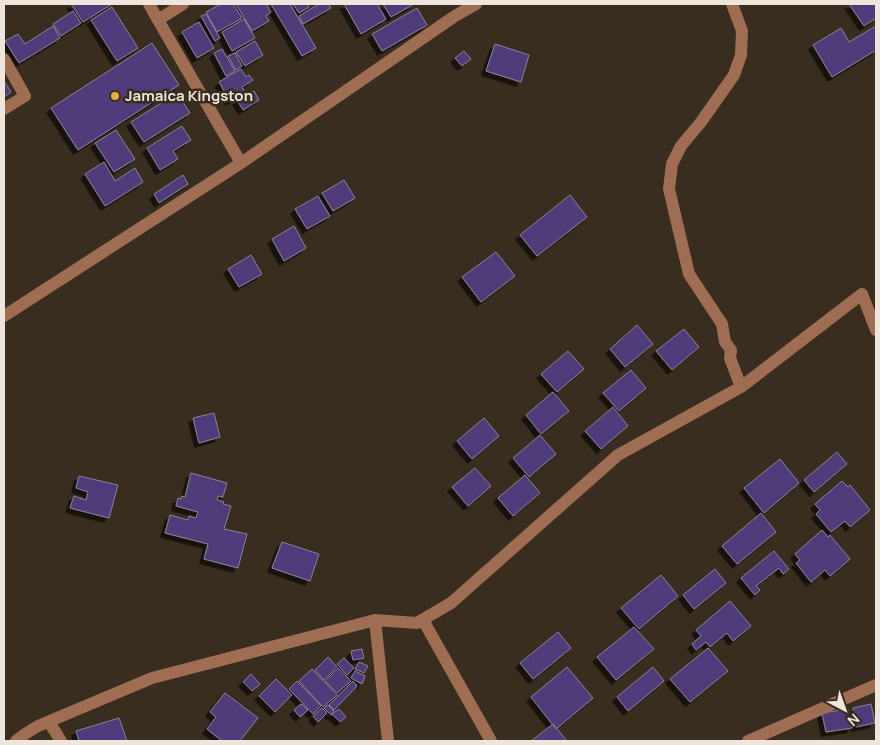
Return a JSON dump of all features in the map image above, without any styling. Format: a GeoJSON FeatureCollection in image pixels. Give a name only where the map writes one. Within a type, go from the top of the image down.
{"type":"FeatureCollection","features":[{"type":"Feature","properties":{"kind":"street"},"geometry":{"type":"LineString","coordinates":[[149,4],[241,163]]}},
{"type":"Feature","properties":{"kind":"street"},"geometry":{"type":"LineString","coordinates":[[158,20],[183,4]]}},
{"type":"Feature","properties":{"kind":"street"},"geometry":{"type":"LineString","coordinates":[[4,316],[241,163],[455,16],[476,4]]}},
{"type":"Feature","properties":{"kind":"street"},"geometry":{"type":"LineString","coordinates":[[732,4],[742,31],[741,55],[734,75],[676,155],[672,164],[669,189],[689,274],[722,324],[725,342],[731,350],[730,358],[741,387]]}},
{"type":"Feature","properties":{"kind":"street"},"geometry":{"type":"LineString","coordinates":[[4,59],[25,96],[4,109]]}},
{"type":"Feature","properties":{"kind":"street"},"geometry":{"type":"LineString","coordinates":[[16,741],[38,726],[152,678],[375,620],[417,623],[451,603],[618,455],[741,387],[862,294],[876,330]]}},
{"type":"Feature","properties":{"kind":"street"},"geometry":{"type":"LineString","coordinates":[[375,620],[388,741]]}},
{"type":"Feature","properties":{"kind":"street"},"geometry":{"type":"LineString","coordinates":[[423,620],[491,741]]}},
{"type":"Feature","properties":{"kind":"street"},"geometry":{"type":"LineString","coordinates":[[748,741],[876,685]]}},
{"type":"Feature","properties":{"kind":"street"},"geometry":{"type":"LineString","coordinates":[[49,722],[61,741]]}},
{"type":"Feature","properties":{"kind":"building"},"geometry":{"type":"Polygon","coordinates":[[[71,4],[112,4],[83,22],[71,4]]]}},
{"type":"Feature","properties":{"kind":"building"},"geometry":{"type":"Polygon","coordinates":[[[221,4],[233,4],[242,18],[217,32],[206,12],[221,4]]]}},
{"type":"Feature","properties":{"kind":"building"},"geometry":{"type":"Polygon","coordinates":[[[236,4],[266,4],[271,12],[266,16],[269,21],[252,31],[236,4]]]}},
{"type":"Feature","properties":{"kind":"building"},"geometry":{"type":"Polygon","coordinates":[[[271,4],[290,4],[316,48],[302,56],[271,4]]]}},
{"type":"Feature","properties":{"kind":"building"},"geometry":{"type":"Polygon","coordinates":[[[293,4],[308,4],[309,7],[299,13],[293,4]]]}},
{"type":"Feature","properties":{"kind":"building"},"geometry":{"type":"Polygon","coordinates":[[[319,4],[328,4],[331,8],[303,24],[299,16],[319,4]]]}},
{"type":"Feature","properties":{"kind":"building"},"geometry":{"type":"Polygon","coordinates":[[[344,4],[377,4],[386,19],[361,34],[344,4]]]}},
{"type":"Feature","properties":{"kind":"building"},"geometry":{"type":"Polygon","coordinates":[[[383,4],[414,4],[391,17],[383,4]]]}},
{"type":"Feature","properties":{"kind":"building"},"geometry":{"type":"Polygon","coordinates":[[[849,4],[876,4],[876,18],[864,26],[849,4]]]}},
{"type":"Feature","properties":{"kind":"building"},"geometry":{"type":"Polygon","coordinates":[[[112,7],[138,48],[117,61],[91,20],[112,7]]]}},
{"type":"Feature","properties":{"kind":"building"},"geometry":{"type":"Polygon","coordinates":[[[417,8],[427,25],[382,51],[372,34],[417,8]]]}},
{"type":"Feature","properties":{"kind":"building"},"geometry":{"type":"Polygon","coordinates":[[[73,11],[81,23],[61,36],[53,24],[73,11]]]}},
{"type":"Feature","properties":{"kind":"building"},"geometry":{"type":"Polygon","coordinates":[[[206,14],[220,38],[215,41],[201,16],[206,14]]]}},
{"type":"Feature","properties":{"kind":"building"},"geometry":{"type":"Polygon","coordinates":[[[244,19],[255,38],[232,51],[222,32],[244,19]]]}},
{"type":"Feature","properties":{"kind":"building"},"geometry":{"type":"Polygon","coordinates":[[[199,22],[214,48],[197,58],[182,32],[199,22]]]}},
{"type":"Feature","properties":{"kind":"building"},"geometry":{"type":"Polygon","coordinates":[[[53,26],[60,38],[19,63],[5,41],[18,34],[25,44],[53,26]]]}},
{"type":"Feature","properties":{"kind":"building"},"geometry":{"type":"Polygon","coordinates":[[[876,26],[876,50],[832,77],[813,45],[841,28],[849,42],[876,26]]]}},
{"type":"Feature","properties":{"kind":"building"},"geometry":{"type":"Polygon","coordinates":[[[255,41],[263,55],[245,66],[236,52],[255,41]]]}},
{"type":"Feature","properties":{"kind":"building","name":"Jamaica Kingston"},"geometry":{"type":"Polygon","coordinates":[[[152,43],[179,85],[78,150],[51,108],[152,43]]]}},
{"type":"Feature","properties":{"kind":"building"},"geometry":{"type":"Polygon","coordinates":[[[495,44],[529,55],[521,82],[486,71],[495,44]]]}},
{"type":"Feature","properties":{"kind":"building"},"geometry":{"type":"Polygon","coordinates":[[[222,49],[235,71],[226,76],[214,53],[222,49]]]}},
{"type":"Feature","properties":{"kind":"building"},"geometry":{"type":"Polygon","coordinates":[[[464,51],[471,59],[462,66],[455,58],[464,51]]]}},
{"type":"Feature","properties":{"kind":"building"},"geometry":{"type":"Polygon","coordinates":[[[235,53],[242,66],[236,70],[228,56],[235,53]]]}},
{"type":"Feature","properties":{"kind":"building"},"geometry":{"type":"Polygon","coordinates":[[[241,69],[246,77],[249,75],[253,80],[242,87],[245,92],[230,101],[219,82],[241,69]]]}},
{"type":"Feature","properties":{"kind":"building"},"geometry":{"type":"Polygon","coordinates":[[[4,81],[11,92],[4,97],[4,81]]]}},
{"type":"Feature","properties":{"kind":"building"},"geometry":{"type":"Polygon","coordinates":[[[254,91],[259,100],[243,110],[237,100],[254,91]]]}},
{"type":"Feature","properties":{"kind":"building"},"geometry":{"type":"Polygon","coordinates":[[[177,93],[190,113],[144,142],[131,122],[177,93]]]}},
{"type":"Feature","properties":{"kind":"building"},"geometry":{"type":"Polygon","coordinates":[[[182,126],[191,140],[173,151],[178,159],[160,170],[147,148],[182,126]]]}},
{"type":"Feature","properties":{"kind":"building"},"geometry":{"type":"Polygon","coordinates":[[[116,130],[135,159],[114,172],[95,143],[116,130]]]}},
{"type":"Feature","properties":{"kind":"building"},"geometry":{"type":"Polygon","coordinates":[[[104,162],[115,181],[135,168],[143,182],[105,206],[85,174],[104,162]]]}},
{"type":"Feature","properties":{"kind":"building"},"geometry":{"type":"Polygon","coordinates":[[[183,175],[188,184],[159,203],[154,194],[183,175]]]}},
{"type":"Feature","properties":{"kind":"building"},"geometry":{"type":"Polygon","coordinates":[[[344,180],[355,198],[333,211],[322,193],[344,180]]]}},
{"type":"Feature","properties":{"kind":"building"},"geometry":{"type":"Polygon","coordinates":[[[570,195],[587,217],[537,256],[520,235],[570,195]]]}},
{"type":"Feature","properties":{"kind":"building"},"geometry":{"type":"Polygon","coordinates":[[[318,196],[330,216],[307,229],[295,209],[318,196]]]}},
{"type":"Feature","properties":{"kind":"building"},"geometry":{"type":"Polygon","coordinates":[[[294,226],[306,248],[284,261],[272,239],[294,226]]]}},
{"type":"Feature","properties":{"kind":"building"},"geometry":{"type":"Polygon","coordinates":[[[496,252],[515,276],[481,302],[462,277],[496,252]]]}},
{"type":"Feature","properties":{"kind":"building"},"geometry":{"type":"Polygon","coordinates":[[[251,255],[262,274],[239,287],[228,269],[251,255]]]}},
{"type":"Feature","properties":{"kind":"building"},"geometry":{"type":"Polygon","coordinates":[[[637,325],[653,344],[625,367],[610,349],[637,325]]]}},
{"type":"Feature","properties":{"kind":"building"},"geometry":{"type":"Polygon","coordinates":[[[684,329],[699,347],[672,370],[656,351],[684,329]]]}},
{"type":"Feature","properties":{"kind":"building"},"geometry":{"type":"Polygon","coordinates":[[[568,351],[584,369],[557,392],[541,374],[568,351]]]}},
{"type":"Feature","properties":{"kind":"building"},"geometry":{"type":"Polygon","coordinates":[[[631,370],[646,388],[619,411],[603,393],[631,370]]]}},
{"type":"Feature","properties":{"kind":"building"},"geometry":{"type":"Polygon","coordinates":[[[553,392],[569,411],[541,434],[526,415],[553,392]]]}},
{"type":"Feature","properties":{"kind":"building"},"geometry":{"type":"Polygon","coordinates":[[[613,407],[628,426],[601,449],[585,431],[613,407]]]}},
{"type":"Feature","properties":{"kind":"building"},"geometry":{"type":"Polygon","coordinates":[[[214,413],[220,437],[199,443],[193,418],[214,413]]]}},
{"type":"Feature","properties":{"kind":"building"},"geometry":{"type":"Polygon","coordinates":[[[484,418],[499,436],[472,459],[457,441],[484,418]]]}},
{"type":"Feature","properties":{"kind":"building"},"geometry":{"type":"Polygon","coordinates":[[[540,435],[556,454],[529,477],[513,458],[540,435]]]}},
{"type":"Feature","properties":{"kind":"building"},"geometry":{"type":"Polygon","coordinates":[[[837,452],[847,464],[814,492],[804,480],[837,452]]]}},
{"type":"Feature","properties":{"kind":"building"},"geometry":{"type":"Polygon","coordinates":[[[780,459],[799,483],[764,513],[744,488],[780,459]]]}},
{"type":"Feature","properties":{"kind":"building"},"geometry":{"type":"Polygon","coordinates":[[[475,468],[491,486],[468,506],[452,487],[475,468]]]}},
{"type":"Feature","properties":{"kind":"building"},"geometry":{"type":"Polygon","coordinates":[[[191,473],[227,483],[223,497],[218,496],[217,500],[231,506],[224,529],[247,534],[238,568],[204,559],[208,544],[165,533],[170,515],[188,520],[189,516],[196,518],[198,512],[176,506],[178,498],[185,497],[191,473]]]}},
{"type":"Feature","properties":{"kind":"building"},"geometry":{"type":"Polygon","coordinates":[[[525,475],[540,493],[513,516],[498,498],[525,475]]]}},
{"type":"Feature","properties":{"kind":"building"},"geometry":{"type":"Polygon","coordinates":[[[79,476],[118,485],[109,518],[70,508],[74,496],[86,500],[88,492],[76,488],[79,476]]]}},
{"type":"Feature","properties":{"kind":"building"},"geometry":{"type":"Polygon","coordinates":[[[842,481],[848,487],[850,485],[870,510],[850,527],[845,521],[831,532],[816,514],[820,510],[815,504],[842,481]]]}},
{"type":"Feature","properties":{"kind":"building"},"geometry":{"type":"Polygon","coordinates":[[[761,513],[776,532],[737,564],[722,546],[761,513]]]}},
{"type":"Feature","properties":{"kind":"building"},"geometry":{"type":"Polygon","coordinates":[[[822,530],[828,537],[830,535],[850,559],[830,576],[825,570],[811,582],[796,563],[800,560],[795,554],[822,530]]]}},
{"type":"Feature","properties":{"kind":"building"},"geometry":{"type":"Polygon","coordinates":[[[282,542],[319,554],[310,581],[272,568],[282,542]]]}},
{"type":"Feature","properties":{"kind":"building"},"geometry":{"type":"Polygon","coordinates":[[[774,551],[789,569],[783,574],[779,568],[756,586],[760,590],[755,595],[741,578],[774,551]]]}},
{"type":"Feature","properties":{"kind":"building"},"geometry":{"type":"Polygon","coordinates":[[[715,569],[726,583],[694,609],[683,595],[715,569]]]}},
{"type":"Feature","properties":{"kind":"building"},"geometry":{"type":"Polygon","coordinates":[[[661,575],[678,596],[639,629],[621,608],[661,575]]]}},
{"type":"Feature","properties":{"kind":"building"},"geometry":{"type":"Polygon","coordinates":[[[730,601],[751,626],[733,641],[727,633],[710,647],[706,642],[696,650],[692,644],[701,636],[696,630],[730,601]]]}},
{"type":"Feature","properties":{"kind":"building"},"geometry":{"type":"Polygon","coordinates":[[[634,627],[654,649],[616,680],[597,657],[634,627]]]}},
{"type":"Feature","properties":{"kind":"building"},"geometry":{"type":"Polygon","coordinates":[[[558,632],[571,648],[533,679],[520,663],[558,632]]]}},
{"type":"Feature","properties":{"kind":"building"},"geometry":{"type":"Polygon","coordinates":[[[708,648],[728,671],[690,702],[670,679],[708,648]]]}},
{"type":"Feature","properties":{"kind":"building"},"geometry":{"type":"Polygon","coordinates":[[[362,649],[364,658],[353,660],[351,651],[362,649]]]}},
{"type":"Feature","properties":{"kind":"building"},"geometry":{"type":"Polygon","coordinates":[[[328,657],[337,667],[324,680],[315,670],[328,657]]]}},
{"type":"Feature","properties":{"kind":"building"},"geometry":{"type":"Polygon","coordinates":[[[344,658],[354,668],[347,675],[337,664],[344,658]]]}},
{"type":"Feature","properties":{"kind":"building"},"geometry":{"type":"Polygon","coordinates":[[[359,662],[368,666],[364,673],[355,669],[359,662]]]}},
{"type":"Feature","properties":{"kind":"building"},"geometry":{"type":"Polygon","coordinates":[[[567,667],[593,698],[556,729],[531,697],[567,667]]]}},
{"type":"Feature","properties":{"kind":"building"},"geometry":{"type":"Polygon","coordinates":[[[653,667],[664,681],[628,711],[617,697],[653,667]]]}},
{"type":"Feature","properties":{"kind":"building"},"geometry":{"type":"Polygon","coordinates":[[[338,668],[351,681],[337,693],[325,681],[338,668]]]}},
{"type":"Feature","properties":{"kind":"building"},"geometry":{"type":"Polygon","coordinates":[[[312,669],[337,695],[323,707],[299,681],[312,669]]]}},
{"type":"Feature","properties":{"kind":"building"},"geometry":{"type":"Polygon","coordinates":[[[355,671],[365,676],[362,684],[351,678],[355,671]]]}},
{"type":"Feature","properties":{"kind":"building"},"geometry":{"type":"Polygon","coordinates":[[[251,674],[260,684],[252,691],[243,682],[251,674]]]}},
{"type":"Feature","properties":{"kind":"building"},"geometry":{"type":"Polygon","coordinates":[[[276,679],[292,695],[275,712],[259,696],[276,679]]]}},
{"type":"Feature","properties":{"kind":"building"},"geometry":{"type":"Polygon","coordinates":[[[297,681],[321,706],[313,714],[289,689],[297,681]]]}},
{"type":"Feature","properties":{"kind":"building"},"geometry":{"type":"Polygon","coordinates":[[[353,681],[357,686],[334,710],[329,705],[353,681]]]}},
{"type":"Feature","properties":{"kind":"building"},"geometry":{"type":"Polygon","coordinates":[[[225,693],[258,718],[240,741],[222,741],[207,729],[216,717],[210,712],[225,693]]]}},
{"type":"Feature","properties":{"kind":"building"},"geometry":{"type":"Polygon","coordinates":[[[301,704],[308,710],[300,717],[294,710],[301,704]]]}},
{"type":"Feature","properties":{"kind":"building"},"geometry":{"type":"Polygon","coordinates":[[[871,704],[875,723],[856,727],[853,708],[871,704]]]}},
{"type":"Feature","properties":{"kind":"building"},"geometry":{"type":"Polygon","coordinates":[[[328,705],[334,711],[331,715],[324,708],[328,705]]]}},
{"type":"Feature","properties":{"kind":"building"},"geometry":{"type":"Polygon","coordinates":[[[322,708],[327,713],[318,722],[313,716],[322,708]]]}},
{"type":"Feature","properties":{"kind":"building"},"geometry":{"type":"Polygon","coordinates":[[[339,709],[346,717],[340,722],[332,714],[339,709]]]}},
{"type":"Feature","properties":{"kind":"building"},"geometry":{"type":"Polygon","coordinates":[[[848,709],[852,728],[826,732],[822,713],[848,709]]]}},
{"type":"Feature","properties":{"kind":"building"},"geometry":{"type":"Polygon","coordinates":[[[119,718],[127,741],[79,741],[76,731],[119,718]]]}},
{"type":"Feature","properties":{"kind":"building"},"geometry":{"type":"Polygon","coordinates":[[[553,724],[567,741],[531,741],[553,724]]]}},
{"type":"Feature","properties":{"kind":"place","name":"Jamaica Kingston"},"geometry":{"type":"Point","coordinates":[115,96]}}]}
